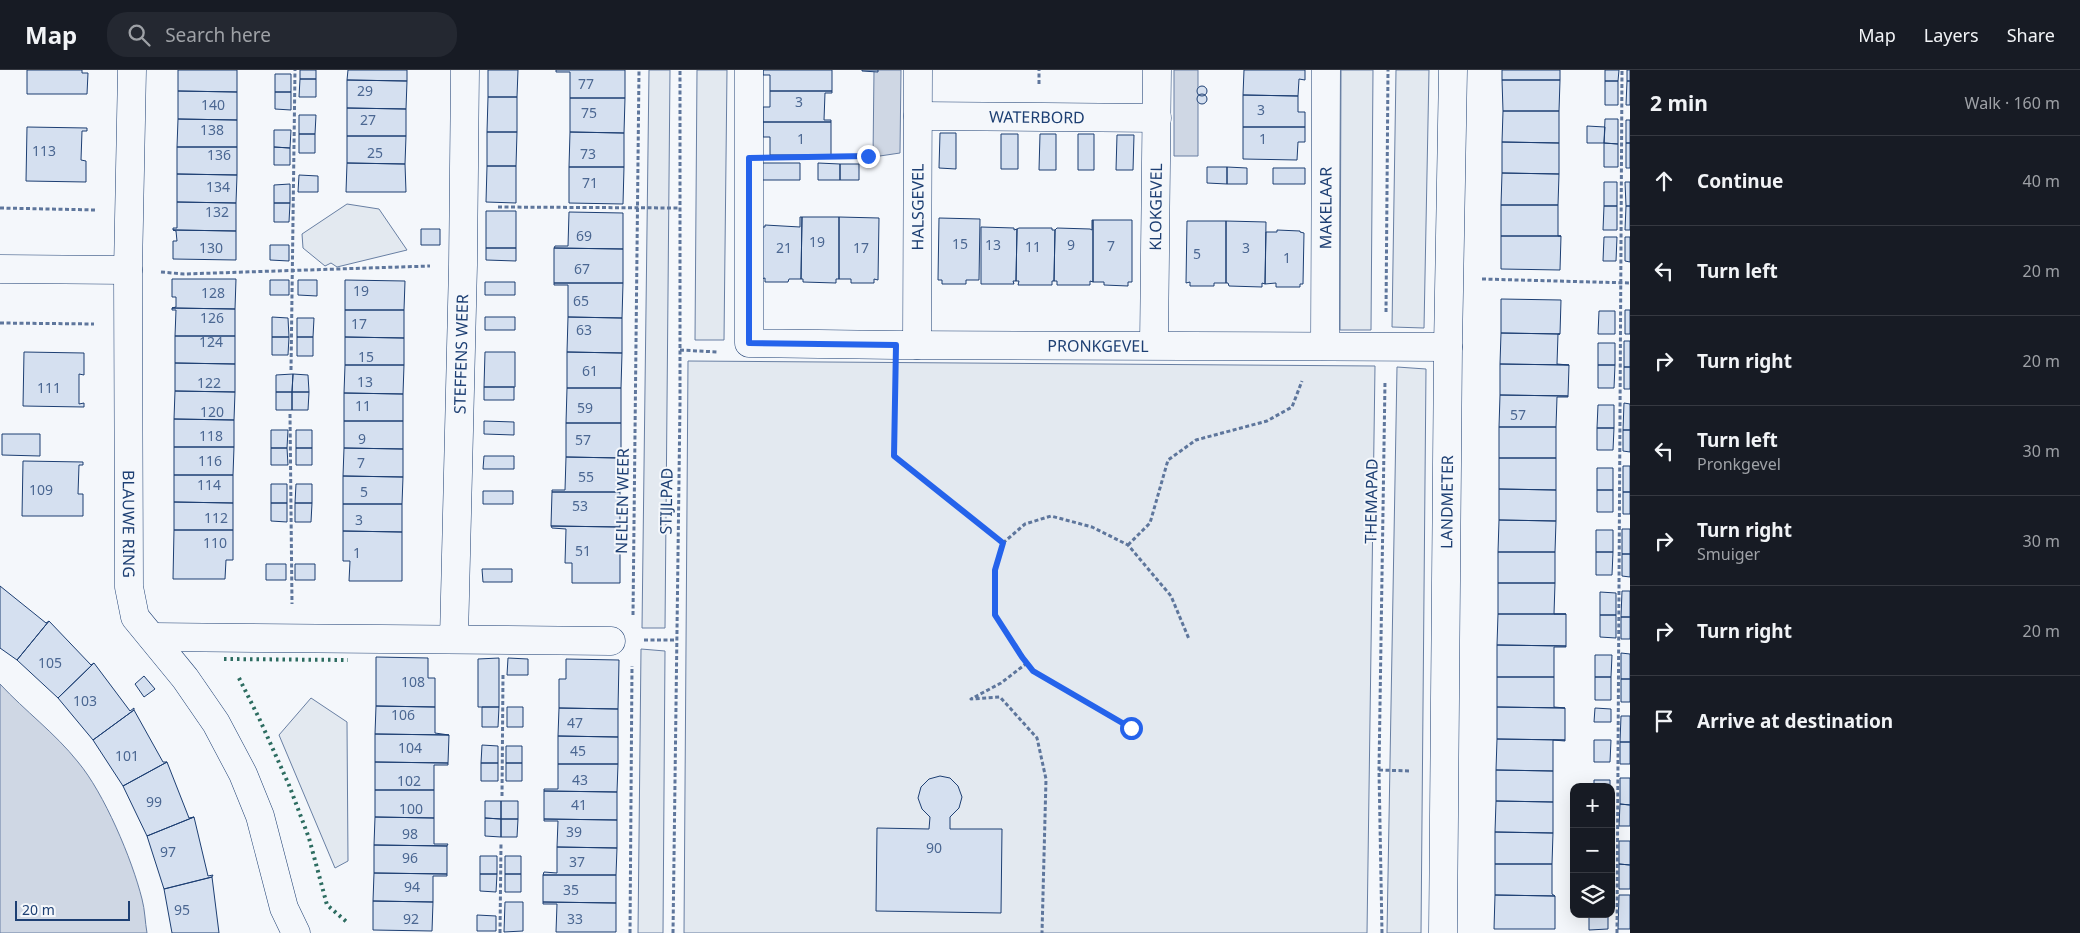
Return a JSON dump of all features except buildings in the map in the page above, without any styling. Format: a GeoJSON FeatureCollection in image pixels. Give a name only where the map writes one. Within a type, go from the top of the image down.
{"type":"FeatureCollection","features":[{"type":"Feature","properties":{"kind":"street","name":"BLAUWE RING"},"geometry":{"type":"LineString","coordinates":[[132,70],[128,270],[129,587],[135,617],[186,678],[216,724],[243,774],[260,816],[284,908],[296,933]]}},
{"type":"Feature","properties":{"kind":"street","name":"STEFFENS WEER"},"geometry":{"type":"LineString","coordinates":[[454,638],[463,265],[465,70]]}},
{"type":"Feature","properties":{"kind":"street"},"geometry":{"type":"LineString","coordinates":[[749,70],[749,158]]}},
{"type":"Feature","properties":{"kind":"street","name":"HALSGEVEL"},"geometry":{"type":"LineString","coordinates":[[907,345],[918,116],[918,70]]}},
{"type":"Feature","properties":{"kind":"street","name":"KLOKGEVEL"},"geometry":{"type":"LineString","coordinates":[[1154,345],[1157,70]]}},
{"type":"Feature","properties":{"kind":"street","name":"MAKELAAR"},"geometry":{"type":"LineString","coordinates":[[1316,346],[1326,70]]}},
{"type":"Feature","properties":{"kind":"street","name":"LANDMETER"},"geometry":{"type":"LineString","coordinates":[[1443,933],[1448,347],[1453,70]]}},
{"type":"Feature","properties":{"kind":"street","name":"WATERBORD"},"geometry":{"type":"LineString","coordinates":[[918,116],[1157,118]]}},
{"type":"Feature","properties":{"kind":"street","name":"PRONKGEVEL"},"geometry":{"type":"LineString","coordinates":[[749,158],[749,343],[1448,347]]}},
{"type":"Feature","properties":{"kind":"street"},"geometry":{"type":"LineString","coordinates":[[0,269],[128,270]]}},
{"type":"Feature","properties":{"kind":"street"},"geometry":{"type":"LineString","coordinates":[[152,637],[454,638],[611,641]]}},
{"type":"Feature","properties":{"kind":"path"},"geometry":{"type":"LineString","coordinates":[[291,370],[294,70]]}},
{"type":"Feature","properties":{"kind":"path","name":"NELLEN WEER"},"geometry":{"type":"LineString","coordinates":[[633,621],[639,70]]}},
{"type":"Feature","properties":{"kind":"path","name":"STIJLPAD"},"geometry":{"type":"LineString","coordinates":[[673,933],[680,402],[680,70]]}},
{"type":"Feature","properties":{"kind":"path","name":"THEMAPAD"},"geometry":{"type":"LineString","coordinates":[[1382,933],[1380,770],[1388,70]]}},
{"type":"Feature","properties":{"kind":"path"},"geometry":{"type":"LineString","coordinates":[[1617,933],[1622,70]]}},
{"type":"Feature","properties":{"kind":"path"},"geometry":{"type":"LineString","coordinates":[[749,158],[868,156]]}},
{"type":"Feature","properties":{"kind":"path"},"geometry":{"type":"LineString","coordinates":[[463,206],[680,208]]}},
{"type":"Feature","properties":{"kind":"path"},"geometry":{"type":"LineString","coordinates":[[0,208],[130,211]]}},
{"type":"Feature","properties":{"kind":"path"},"geometry":{"type":"LineString","coordinates":[[128,270],[184,274],[463,265]]}},
{"type":"Feature","properties":{"kind":"path"},"geometry":{"type":"LineString","coordinates":[[1449,278],[1630,283]]}},
{"type":"Feature","properties":{"kind":"path"},"geometry":{"type":"LineString","coordinates":[[0,323],[129,324]]}},
{"type":"Feature","properties":{"kind":"path"},"geometry":{"type":"LineString","coordinates":[[907,345],[894,456],[1003,543]]}},
{"type":"Feature","properties":{"kind":"path"},"geometry":{"type":"LineString","coordinates":[[1128,545],[1150,523],[1168,460],[1196,440],[1267,421],[1292,407],[1316,346]]}},
{"type":"Feature","properties":{"kind":"path"},"geometry":{"type":"LineString","coordinates":[[290,414],[292,638]]}},
{"type":"Feature","properties":{"kind":"path"},"geometry":{"type":"LineString","coordinates":[[1131,728],[1033,671],[995,615],[995,570],[1003,543],[1025,524],[1051,516],[1092,527],[1128,545],[1170,596],[1189,639]]}},
{"type":"Feature","properties":{"kind":"path"},"geometry":{"type":"LineString","coordinates":[[502,796],[503,639]]}},
{"type":"Feature","properties":{"kind":"path"},"geometry":{"type":"LineString","coordinates":[[630,933],[632,660]]}},
{"type":"Feature","properties":{"kind":"path"},"geometry":{"type":"LineString","coordinates":[[1027,662],[1001,684],[971,699],[1000,697],[1038,738],[1046,779],[1042,933]]}},
{"type":"Feature","properties":{"kind":"path"},"geometry":{"type":"LineString","coordinates":[[500,933],[501,844]]}},
{"type":"Feature","properties":{"kind":"shaded area"},"geometry":{"type":"Polygon","coordinates":[[[649,70],[670,70],[665,628],[642,628],[649,70]]]}},
{"type":"Feature","properties":{"kind":"shaded area"},"geometry":{"type":"Polygon","coordinates":[[[697,70],[727,70],[724,340],[695,340],[697,70]]]}},
{"type":"Feature","properties":{"kind":"shaded area"},"geometry":{"type":"Polygon","coordinates":[[[874,70],[901,70],[900,153],[873,157],[874,70]]]}},
{"type":"Feature","properties":{"kind":"shaded area"},"geometry":{"type":"Polygon","coordinates":[[[1174,70],[1198,70],[1198,156],[1174,156],[1174,70]]]}},
{"type":"Feature","properties":{"kind":"shaded area"},"geometry":{"type":"Polygon","coordinates":[[[1341,70],[1373,70],[1371,330],[1340,330],[1341,70]]]}},
{"type":"Feature","properties":{"kind":"shaded area"},"geometry":{"type":"Polygon","coordinates":[[[1396,70],[1429,70],[1424,328],[1392,327],[1396,70]]]}},
{"type":"Feature","properties":{"kind":"shaded area"},"geometry":{"type":"Polygon","coordinates":[[[347,204],[379,209],[407,250],[337,267],[331,263],[325,266],[303,248],[302,234],[347,204]]]}},
{"type":"Feature","properties":{"kind":"shaded area"},"geometry":{"type":"Polygon","coordinates":[[[688,361],[1375,366],[1367,933],[684,933],[688,361]]]}},
{"type":"Feature","properties":{"kind":"shaded area"},"geometry":{"type":"Polygon","coordinates":[[[1397,367],[1426,369],[1421,933],[1387,933],[1397,367]]]}},
{"type":"Feature","properties":{"kind":"shaded area"},"geometry":{"type":"Polygon","coordinates":[[[641,649],[665,651],[663,933],[638,933],[641,649]]]}},
{"type":"Feature","properties":{"kind":"shaded area"},"geometry":{"type":"Polygon","coordinates":[[[0,684],[69,751],[98,791],[116,827],[131,865],[143,903],[147,933],[0,933],[0,684]]]}},
{"type":"Feature","properties":{"kind":"shaded area"},"geometry":{"type":"Polygon","coordinates":[[[311,698],[347,722],[348,861],[335,868],[279,735],[311,698]]]}},
{"type":"Feature","properties":{"kind":"hedge"},"geometry":{"type":"LineString","coordinates":[[224,659],[348,660]]}},
{"type":"Feature","properties":{"kind":"hedge"},"geometry":{"type":"LineString","coordinates":[[239,678],[289,785],[309,838],[327,905],[348,923]]}},
{"type":"Feature","properties":{"kind":"route"},"geometry":{"type":"LineString","coordinates":[[868,156],[749,158],[749,343],[896,345],[894,456],[1003,543],[995,570],[995,615],[1033,671],[1078,699],[1131,728]]}}]}
